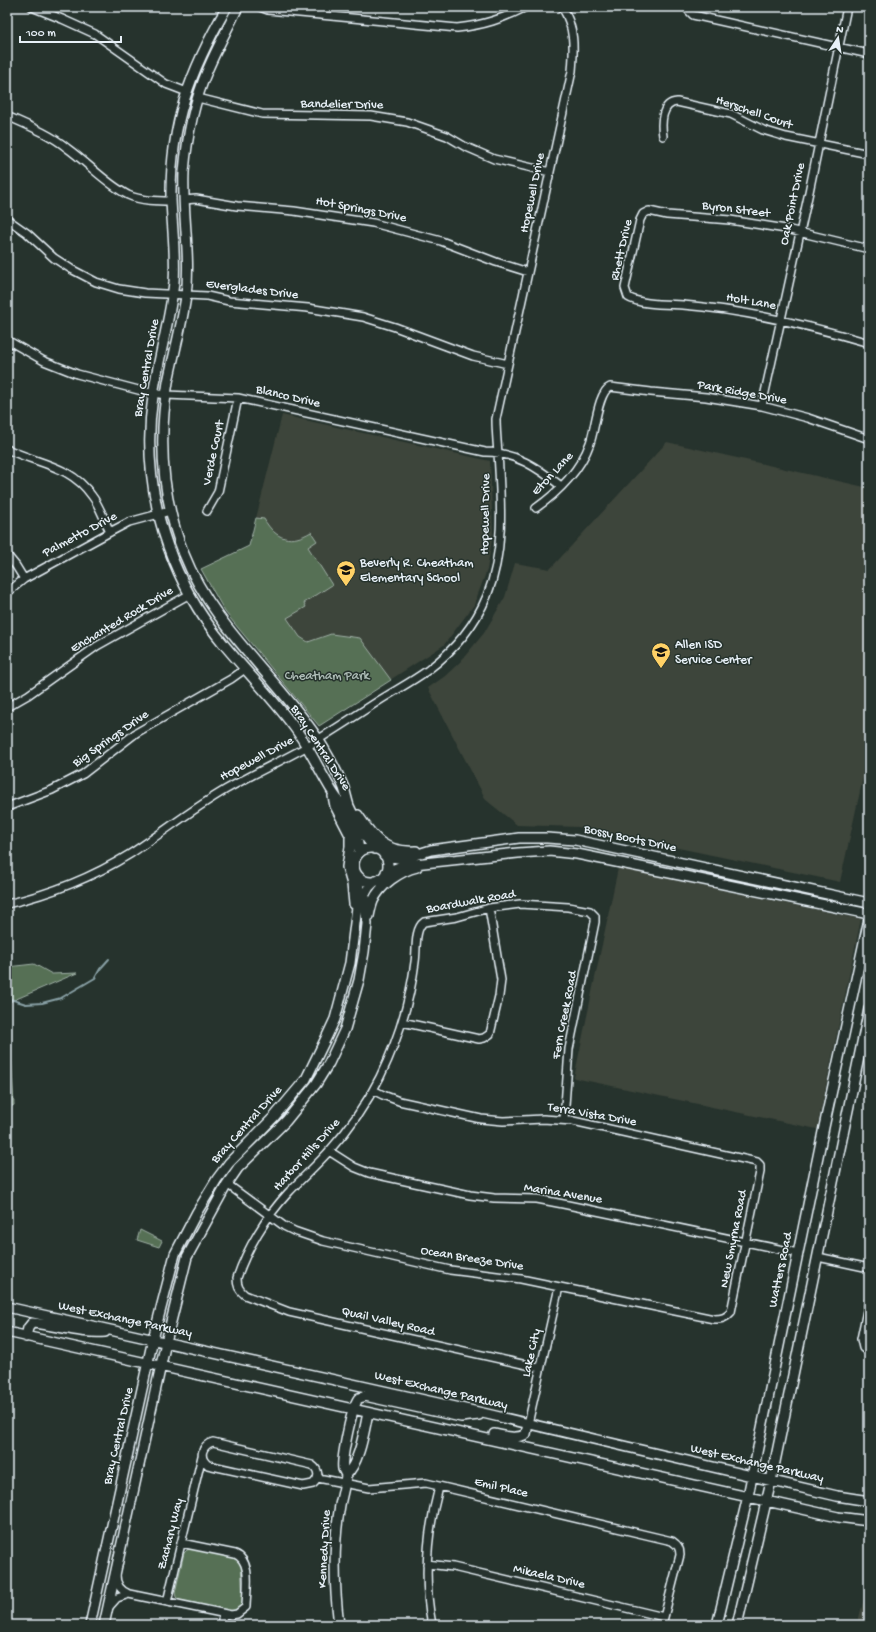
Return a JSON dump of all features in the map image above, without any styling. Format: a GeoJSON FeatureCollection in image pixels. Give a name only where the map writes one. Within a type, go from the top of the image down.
{"type":"FeatureCollection","features":[{"type":"Feature","properties":{"kind":"street"},"geometry":{"type":"LineString","coordinates":[[32,7],[95,34],[166,84],[187,92]]}},
{"type":"Feature","properties":{"kind":"street","name":"Bray Central Drive"},"geometry":{"type":"LineString","coordinates":[[227,7],[207,41],[196,66],[179,119],[174,145],[171,201],[174,251],[173,294],[171,311],[153,393],[150,416],[150,459],[156,505],[172,558],[198,609],[245,669],[295,728],[333,793],[342,805],[357,837],[359,853]]}},
{"type":"Feature","properties":{"kind":"street","name":"Bray Central Drive"},"geometry":{"type":"LineString","coordinates":[[238,7],[207,70],[198,98],[187,147],[184,172],[187,271],[186,295],[166,395],[162,442],[168,503],[184,554],[201,590],[233,634],[279,688],[318,739],[333,764],[358,827],[375,849]]}},
{"type":"Feature","properties":{"kind":"street"},"geometry":{"type":"LineString","coordinates":[[260,7],[268,10],[457,28],[496,21],[526,7]]}},
{"type":"Feature","properties":{"kind":"street","name":"Hopewell Drive"},"geometry":{"type":"LineString","coordinates":[[7,904],[29,899],[83,879],[129,854],[191,810],[306,747],[427,670],[449,652],[472,623],[486,597],[496,568],[500,542],[501,513],[496,419],[572,71],[574,50],[571,26],[562,7]]}},
{"type":"Feature","properties":{"kind":"street","name":"Oak Point Drive"},"geometry":{"type":"LineString","coordinates":[[762,406],[847,7]]}},
{"type":"Feature","properties":{"kind":"street"},"geometry":{"type":"LineString","coordinates":[[688,9],[693,15],[869,54]]}},
{"type":"Feature","properties":{"kind":"street","name":"Bandelier Drive"},"geometry":{"type":"LineString","coordinates":[[198,98],[262,114],[370,116],[407,122],[446,136],[464,146],[494,159],[550,172]]}},
{"type":"Feature","properties":{"kind":"street","name":"Herschell Court"},"geometry":{"type":"LineString","coordinates":[[663,136],[661,126],[665,108],[671,103],[677,102],[731,114],[763,130],[786,137],[818,143]]}},
{"type":"Feature","properties":{"kind":"street"},"geometry":{"type":"LineString","coordinates":[[7,116],[28,125],[66,147],[109,182],[130,195],[149,199],[171,201]]}},
{"type":"Feature","properties":{"kind":"street"},"geometry":{"type":"LineString","coordinates":[[818,143],[869,154]]}},
{"type":"Feature","properties":{"kind":"street","name":"Hot Springs Drive"},"geometry":{"type":"LineString","coordinates":[[184,200],[196,199],[266,210],[294,211],[373,222],[441,241],[496,262],[528,272]]}},
{"type":"Feature","properties":{"kind":"street","name":"Byron Street"},"geometry":{"type":"LineString","coordinates":[[646,212],[653,211],[667,215],[730,220],[800,232],[869,249]]}},
{"type":"Feature","properties":{"kind":"street","name":"Rhett Drive"},"geometry":{"type":"LineString","coordinates":[[627,295],[625,288],[640,220],[646,212]]}},
{"type":"Feature","properties":{"kind":"street","name":"Everglades Drive"},"geometry":{"type":"LineString","coordinates":[[7,219],[27,233],[54,258],[71,270],[96,282],[120,290],[145,293],[207,296],[251,304],[308,308],[363,317],[401,329],[473,356],[508,364]]}},
{"type":"Feature","properties":{"kind":"street","name":"Holt Lane"},"geometry":{"type":"LineString","coordinates":[[627,295],[631,299],[649,302],[716,307],[781,319],[869,343]]}},
{"type":"Feature","properties":{"kind":"street","name":"Blanco Drive"},"geometry":{"type":"LineString","coordinates":[[7,340],[44,361],[77,374],[153,393],[166,395],[238,398],[485,452],[498,452],[527,462],[561,486]]}},
{"type":"Feature","properties":{"kind":"street","name":"Park Ridge Drive"},"geometry":{"type":"LineString","coordinates":[[608,388],[613,386],[639,391],[706,397],[762,406],[808,418],[869,439]]}},
{"type":"Feature","properties":{"kind":"street","name":"Eton Lane"},"geometry":{"type":"LineString","coordinates":[[536,508],[550,498],[583,461],[591,442],[602,394],[608,388]]}},
{"type":"Feature","properties":{"kind":"street","name":"Verde Court"},"geometry":{"type":"LineString","coordinates":[[207,511],[218,492],[238,398]]}},
{"type":"Feature","properties":{"kind":"street"},"geometry":{"type":"LineString","coordinates":[[7,448],[60,468],[78,479],[93,496],[110,532]]}},
{"type":"Feature","properties":{"kind":"street","name":"Palmetto Drive"},"geometry":{"type":"LineString","coordinates":[[7,593],[24,579],[129,522],[170,511]]}},
{"type":"Feature","properties":{"kind":"street"},"geometry":{"type":"LineString","coordinates":[[7,555],[24,579]]}},
{"type":"Feature","properties":{"kind":"street","name":"Enchanted Rock Drive"},"geometry":{"type":"LineString","coordinates":[[7,706],[28,695],[97,646],[190,594]]}},
{"type":"Feature","properties":{"kind":"street","name":"Big Springs Drive"},"geometry":{"type":"LineString","coordinates":[[7,808],[52,790],[83,774],[136,733],[219,686],[245,669]]}},
{"type":"Feature","properties":{"kind":"street"},"geometry":{"type":"LineString","coordinates":[[345,791],[359,817],[370,833],[383,844],[400,851],[431,850]]}},
{"type":"Feature","properties":{"kind":"street"},"geometry":{"type":"LineString","coordinates":[[333,793],[336,806],[350,835],[347,868],[352,887],[355,918]]}},
{"type":"Feature","properties":{"kind":"street","name":"Bossy Boots Drive"},"geometry":{"type":"LineString","coordinates":[[384,855],[402,859],[431,850],[518,838],[575,840],[869,903]]}},
{"type":"Feature","properties":{"kind":"street"},"geometry":{"type":"LineString","coordinates":[[368,848],[375,849],[384,855],[388,863],[386,872],[382,878],[376,881],[365,881],[358,876],[354,866],[355,860],[359,853],[368,848]]}},
{"type":"Feature","properties":{"kind":"street","name":"Bossy Boots Drive"},"geometry":{"type":"LineString","coordinates":[[386,872],[405,865],[532,852],[577,854],[869,914]]}},
{"type":"Feature","properties":{"kind":"street"},"geometry":{"type":"LineString","coordinates":[[367,924],[372,902],[386,885],[410,869],[432,863]]}},
{"type":"Feature","properties":{"kind":"street","name":"Bray Central Drive"},"geometry":{"type":"LineString","coordinates":[[90,1625],[153,1339],[175,1254],[197,1212],[217,1179],[229,1163],[274,1117],[306,1079],[328,1034],[346,980],[353,946],[359,891],[358,876]]}},
{"type":"Feature","properties":{"kind":"street","name":"Bray Central Drive"},"geometry":{"type":"LineString","coordinates":[[104,1625],[166,1342],[187,1257],[227,1184],[238,1168],[286,1121],[316,1084],[329,1063],[345,1029],[359,980],[367,924],[366,894],[369,887],[376,881]]}},
{"type":"Feature","properties":{"kind":"street","name":"Boardwalk Road"},"geometry":{"type":"LineString","coordinates":[[421,924],[428,920],[457,917],[489,908],[520,904],[559,905],[590,911],[595,916]]}},
{"type":"Feature","properties":{"kind":"street"},"geometry":{"type":"LineString","coordinates":[[402,1022],[480,1039],[488,1037],[492,1031],[501,980],[489,908]]}},
{"type":"Feature","properties":{"kind":"street","name":"Fern Creek Road"},"geometry":{"type":"LineString","coordinates":[[564,1120],[568,1057],[595,916]]}},
{"type":"Feature","properties":{"kind":"street","name":"Watters Road"},"geometry":{"type":"LineString","coordinates":[[717,1625],[748,1496],[869,919]]}},
{"type":"Feature","properties":{"kind":"street","name":"Harbor Hills Drive"},"geometry":{"type":"LineString","coordinates":[[237,1285],[237,1278],[242,1264],[259,1232],[270,1216],[289,1192],[329,1151],[354,1119],[373,1090],[387,1061],[402,1022],[413,977],[418,931],[421,924]]}},
{"type":"Feature","properties":{"kind":"street"},"geometry":{"type":"LineString","coordinates":[[737,1625],[766,1501],[869,1009]]}},
{"type":"Feature","properties":{"kind":"street","name":"Terra Vista Drive"},"geometry":{"type":"LineString","coordinates":[[373,1090],[399,1101],[481,1119],[503,1121],[536,1119],[564,1120],[754,1160],[760,1165]]}},
{"type":"Feature","properties":{"kind":"street","name":"Marina Avenue"},"geometry":{"type":"LineString","coordinates":[[329,1151],[354,1167],[369,1173],[494,1198],[537,1199],[798,1253]]}},
{"type":"Feature","properties":{"kind":"street","name":"New Smyrna Road"},"geometry":{"type":"LineString","coordinates":[[727,1316],[731,1312],[733,1305],[760,1172],[760,1165]]}},
{"type":"Feature","properties":{"kind":"street","name":"Ocean Breeze Drive"},"geometry":{"type":"LineString","coordinates":[[227,1184],[270,1216],[294,1231],[323,1241],[450,1270],[501,1276],[714,1319],[721,1319],[727,1316]]}},
{"type":"Feature","properties":{"kind":"street"},"geometry":{"type":"LineString","coordinates":[[818,1257],[869,1268]]}},
{"type":"Feature","properties":{"kind":"street","name":"Quail Valley Road"},"geometry":{"type":"LineString","coordinates":[[237,1285],[244,1295],[289,1312],[540,1368]]}},
{"type":"Feature","properties":{"kind":"street","name":"Lake City"},"geometry":{"type":"LineString","coordinates":[[528,1424],[559,1287]]}},
{"type":"Feature","properties":{"kind":"street"},"geometry":{"type":"LineString","coordinates":[[866,1350],[861,1339],[869,1301]]}},
{"type":"Feature","properties":{"kind":"street","name":"West Exchange Parkway"},"geometry":{"type":"LineString","coordinates":[[7,1307],[487,1414],[836,1496],[869,1501]]}},
{"type":"Feature","properties":{"kind":"street"},"geometry":{"type":"LineString","coordinates":[[26,1336],[28,1328],[32,1323],[85,1332],[116,1331]]}},
{"type":"Feature","properties":{"kind":"street"},"geometry":{"type":"LineString","coordinates":[[7,1332],[838,1517],[869,1520]]}},
{"type":"Feature","properties":{"kind":"street"},"geometry":{"type":"LineString","coordinates":[[352,1409],[359,1398],[365,1396],[461,1417],[487,1414]]}},
{"type":"Feature","properties":{"kind":"street","name":"Kennedy Drive"},"geometry":{"type":"LineString","coordinates":[[346,1479],[343,1469],[352,1409]]}},
{"type":"Feature","properties":{"kind":"street","name":"Kennedy Drive"},"geometry":{"type":"LineString","coordinates":[[339,1625],[335,1562],[340,1506],[346,1479],[352,1470],[357,1457],[368,1413]]}},
{"type":"Feature","properties":{"kind":"street"},"geometry":{"type":"LineString","coordinates":[[444,1429],[459,1427],[515,1438],[526,1434],[528,1424]]}},
{"type":"Feature","properties":{"kind":"street"},"geometry":{"type":"LineString","coordinates":[[217,1442],[312,1465],[317,1470],[318,1478],[310,1486],[297,1485],[207,1464],[202,1455],[206,1445],[217,1442]]}},
{"type":"Feature","properties":{"kind":"street","name":"Zachary Way"},"geometry":{"type":"LineString","coordinates":[[167,1602],[202,1455]]}},
{"type":"Feature","properties":{"kind":"street"},"geometry":{"type":"LineString","coordinates":[[199,1471],[207,1464]]}},
{"type":"Feature","properties":{"kind":"street","name":"Emil Place"},"geometry":{"type":"LineString","coordinates":[[318,1478],[346,1479],[359,1487],[369,1488],[418,1483],[666,1539],[677,1545],[680,1550],[680,1555],[664,1617]]}},
{"type":"Feature","properties":{"kind":"street"},"geometry":{"type":"LineString","coordinates":[[432,1625],[427,1564],[431,1522],[439,1487]]}},
{"type":"Feature","properties":{"kind":"street"},"geometry":{"type":"LineString","coordinates":[[116,1573],[117,1584],[120,1589],[129,1594],[223,1614],[237,1614],[246,1607],[247,1567],[242,1559],[235,1554],[181,1543]]}},
{"type":"Feature","properties":{"kind":"street","name":"Mikaela Drive"},"geometry":{"type":"LineString","coordinates":[[427,1564],[453,1566],[664,1617]]}},
{"type":"Feature","properties":{"kind":"street"},"geometry":{"type":"LineString","coordinates":[[108,1609],[116,1598],[129,1594]]}},
{"type":"Feature","properties":{"kind":"street"},"geometry":{"type":"LineString","coordinates":[[221,1625],[223,1614]]}},
{"type":"Feature","properties":{"kind":"street"},"geometry":{"type":"LineString","coordinates":[[662,1625],[664,1617]]}},
{"type":"Feature","properties":{"kind":"shaded area","name":"Beverly R. Cheatham Elementary School"},"geometry":{"type":"Polygon","coordinates":[[[282,415],[490,461],[493,533],[487,570],[474,605],[444,645],[319,726],[201,569],[249,546],[282,415]]]}},
{"type":"Feature","properties":{"kind":"shaded area","name":"Allen ISD Service Center"},"geometry":{"type":"Polygon","coordinates":[[[667,442],[869,488],[869,751],[840,882],[578,827],[517,825],[486,800],[428,688],[445,676],[460,662],[484,633],[505,597],[515,563],[550,569],[667,442]]]}},
{"type":"Feature","properties":{"kind":"shaded area"},"geometry":{"type":"Polygon","coordinates":[[[618,868],[861,919],[817,1129],[574,1078],[618,868]]]}},
{"type":"Feature","properties":{"kind":"shaded area"},"geometry":{"type":"Polygon","coordinates":[[[869,1580],[869,1625],[857,1625],[869,1580]]]}},
{"type":"Feature","properties":{"kind":"green space","name":"Cheatham Park"},"geometry":{"type":"Polygon","coordinates":[[[256,518],[264,519],[274,532],[284,538],[297,538],[311,532],[317,541],[308,547],[332,585],[304,603],[306,607],[287,618],[300,637],[308,642],[331,634],[360,638],[391,680],[319,726],[225,612],[201,569],[249,546],[256,518]]]}},
{"type":"Feature","properties":{"kind":"green space"},"geometry":{"type":"Polygon","coordinates":[[[34,964],[52,974],[77,973],[7,1003],[7,967],[34,964]]]}},
{"type":"Feature","properties":{"kind":"green space"},"geometry":{"type":"Polygon","coordinates":[[[7,1052],[11,1053],[14,1105],[7,1109],[7,1052]]]}},
{"type":"Feature","properties":{"kind":"green space"},"geometry":{"type":"Polygon","coordinates":[[[140,1230],[162,1241],[159,1247],[137,1240],[140,1230]]]}},
{"type":"Feature","properties":{"kind":"green space"},"geometry":{"type":"Polygon","coordinates":[[[192,1548],[235,1558],[241,1564],[243,1601],[239,1610],[233,1612],[179,1600],[176,1597],[175,1593],[184,1553],[192,1548]]]}},
{"type":"Feature","properties":{"kind":"waterway"},"geometry":{"type":"LineString","coordinates":[[7,998],[26,1004],[42,1003],[61,998],[95,978],[100,969],[109,959]]}},
{"type":"Feature","properties":{"kind":"place","name":"Beverly R. Cheatham Elementary School"},"geometry":{"type":"Point","coordinates":[346,587]}},
{"type":"Feature","properties":{"kind":"place","name":"Allen ISD Service Center"},"geometry":{"type":"Point","coordinates":[661,669]}}]}
